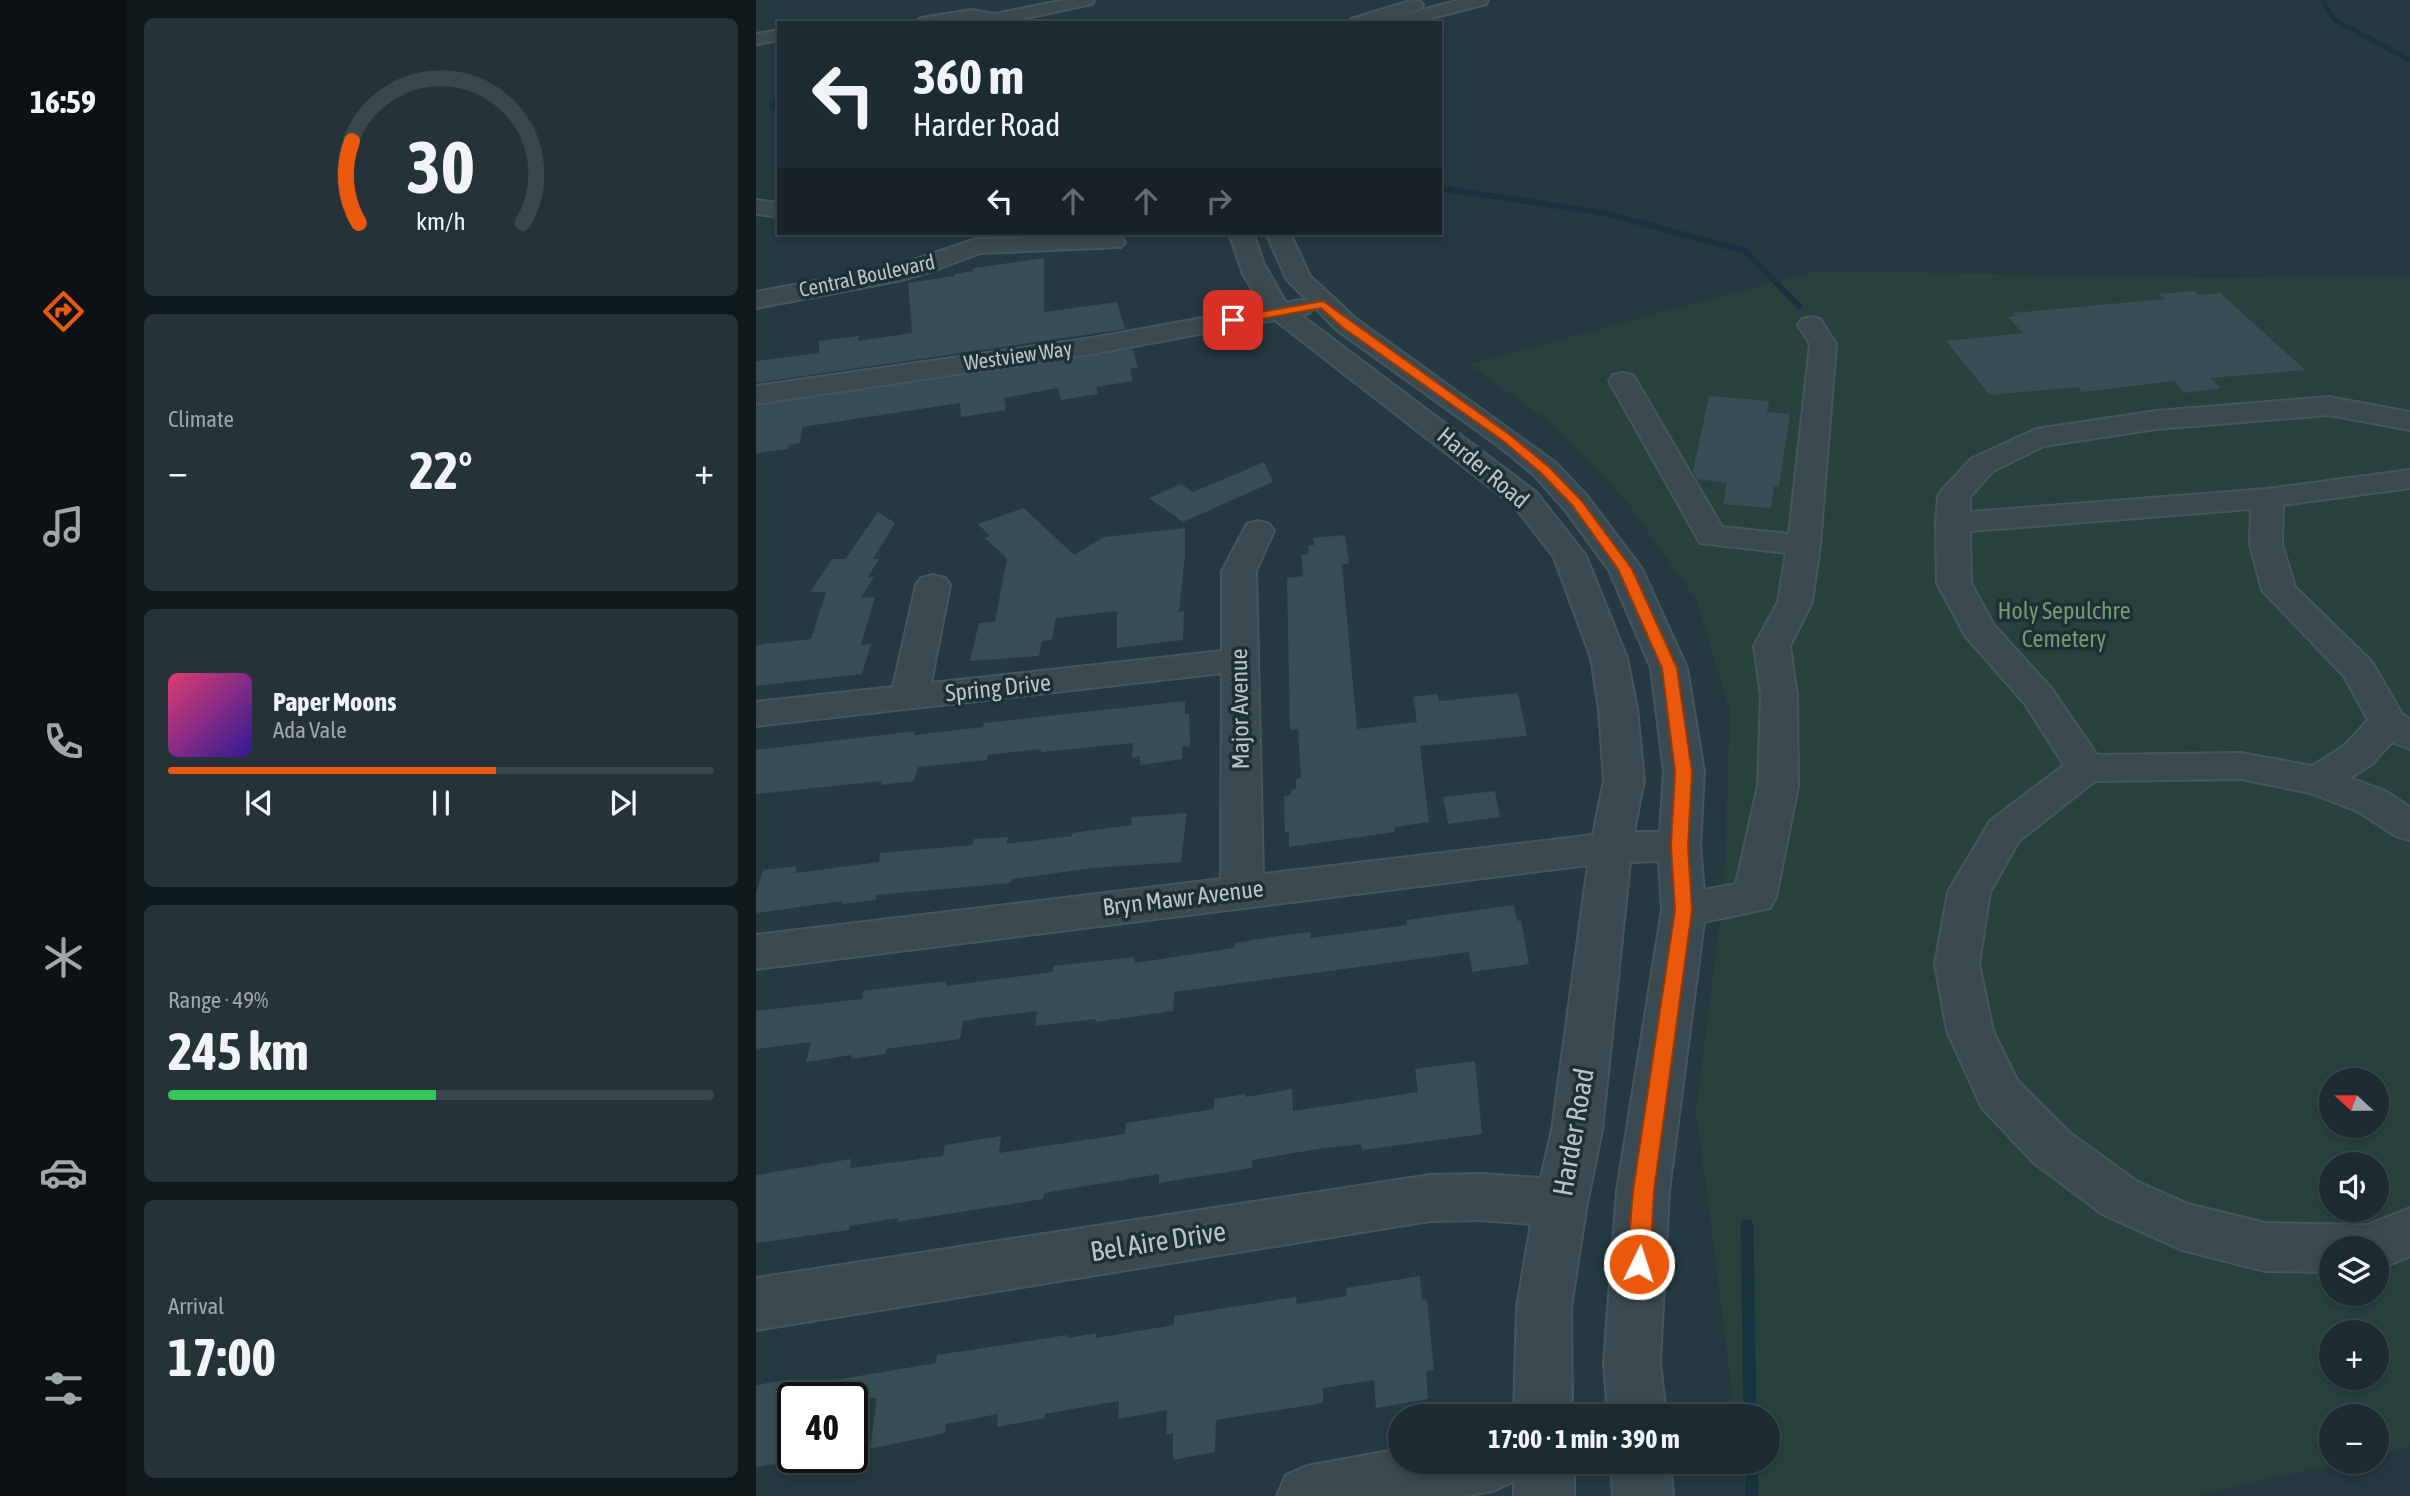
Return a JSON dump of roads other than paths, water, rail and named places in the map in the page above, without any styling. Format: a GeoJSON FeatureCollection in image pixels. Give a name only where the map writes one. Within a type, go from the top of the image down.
{"type":"FeatureCollection","features":[{"type":"Feature","properties":{"kind":"street"},"geometry":{"type":"LineString","coordinates":[[983,21],[1086,0]]}},
{"type":"Feature","properties":{"kind":"street"},"geometry":{"type":"LineString","coordinates":[[1364,21],[1437,0]]}},
{"type":"Feature","properties":{"kind":"street"},"geometry":{"type":"LineString","coordinates":[[1400,21],[1480,0]]}},
{"type":"Feature","properties":{"kind":"street"},"geometry":{"type":"LineString","coordinates":[[934,21],[971,15],[995,19]]}},
{"type":"Feature","properties":{"kind":"street"},"geometry":{"type":"LineString","coordinates":[[756,39],[777,35]]}},
{"type":"Feature","properties":{"kind":"street"},"geometry":{"type":"LineString","coordinates":[[756,207],[777,210]]}},
{"type":"Feature","properties":{"kind":"street","name":"Harder Road"},"geometry":{"type":"LineString","coordinates":[[1242,235],[1251,267],[1279,311],[1525,499],[1570,556],[1609,658],[1618,709],[1624,780],[1611,848],[1577,1130],[1561,1203],[1544,1307],[1543,1404]]}},
{"type":"Feature","properties":{"kind":"street","name":"Harder Road"},"geometry":{"type":"LineString","coordinates":[[1279,235],[1300,280],[1323,304],[1346,324],[1497,431],[1545,469],[1576,503],[1625,569],[1669,668],[1684,772],[1679,846],[1684,910],[1643,1191],[1632,1362],[1636,1404]]}},
{"type":"Feature","properties":{"kind":"street"},"geometry":{"type":"LineString","coordinates":[[974,239],[1113,242]]}},
{"type":"Feature","properties":{"kind":"street","name":"Central Boulevard"},"geometry":{"type":"LineString","coordinates":[[756,300],[917,268],[958,255],[974,239]]}},
{"type":"Feature","properties":{"kind":"street"},"geometry":{"type":"LineString","coordinates":[[1279,311],[1323,304]]}},
{"type":"Feature","properties":{"kind":"street","name":"Westview Way"},"geometry":{"type":"LineString","coordinates":[[756,395],[1091,346],[1279,311]]}},
{"type":"Feature","properties":{"kind":"street"},"geometry":{"type":"LineString","coordinates":[[1684,910],[1755,897],[1778,786],[1779,695],[1772,646],[1795,602],[1804,545],[1823,344],[1811,325]]}},
{"type":"Feature","properties":{"kind":"street"},"geometry":{"type":"LineString","coordinates":[[1623,381],[1711,536],[1804,545]]}},
{"type":"Feature","properties":{"kind":"street"},"geometry":{"type":"LineString","coordinates":[[2086,768],[2038,696],[1978,629],[1954,583],[1954,496],[1982,465],[2036,438],[2156,420],[2329,406],[2410,421]]}},
{"type":"Feature","properties":{"kind":"street"},"geometry":{"type":"LineString","coordinates":[[1952,523],[2267,498],[2410,479]]}},
{"type":"Feature","properties":{"kind":"street"},"geometry":{"type":"LineString","coordinates":[[2371,484],[2410,494]]}},
{"type":"Feature","properties":{"kind":"street"},"geometry":{"type":"LineString","coordinates":[[2267,498],[2266,544],[2279,590],[2359,670],[2399,729],[2318,781]]}},
{"type":"Feature","properties":{"kind":"street","name":"Major Avenue"},"geometry":{"type":"LineString","coordinates":[[1242,890],[1239,571],[1258,531]]}},
{"type":"Feature","properties":{"kind":"street"},"geometry":{"type":"LineString","coordinates":[[909,698],[933,585]]}},
{"type":"Feature","properties":{"kind":"street","name":"Spring Drive"},"geometry":{"type":"LineString","coordinates":[[756,714],[1240,660]]}},
{"type":"Feature","properties":{"kind":"street"},"geometry":{"type":"LineString","coordinates":[[2319,1248],[2265,1247],[2182,1226],[2120,1198],[2052,1148],[1999,1094],[1970,1031],[1957,964],[1969,892],[2004,831],[2086,768],[2241,766],[2318,781],[2390,802],[2410,826]]}},
{"type":"Feature","properties":{"kind":"street"},"geometry":{"type":"LineString","coordinates":[[1611,848],[1679,846]]}},
{"type":"Feature","properties":{"kind":"street","name":"Bryn Mawr Avenue"},"geometry":{"type":"LineString","coordinates":[[756,953],[1242,890],[1611,848]]}},
{"type":"Feature","properties":{"kind":"street","name":"Bel Aire Drive"},"geometry":{"type":"LineString","coordinates":[[756,1304],[1430,1198],[1481,1197],[1561,1203]]}},
{"type":"Feature","properties":{"kind":"street"},"geometry":{"type":"LineString","coordinates":[[2389,1240],[2410,1232]]}},
{"type":"Feature","properties":{"kind":"street"},"geometry":{"type":"LineString","coordinates":[[1307,1496],[1424,1474]]}},
{"type":"Feature","properties":{"kind":"street"},"geometry":{"type":"LineString","coordinates":[[1544,1474],[1544,1496]]}},
{"type":"Feature","properties":{"kind":"street"},"geometry":{"type":"LineString","coordinates":[[1641,1474],[1643,1496]]}},
{"type":"Feature","properties":{"kind":"waterway"},"geometry":{"type":"LineString","coordinates":[[2322,0],[2335,20],[2410,60]]}},
{"type":"Feature","properties":{"kind":"waterway"},"geometry":{"type":"LineString","coordinates":[[777,102],[772,106],[777,110]]}},
{"type":"Feature","properties":{"kind":"waterway"},"geometry":{"type":"LineString","coordinates":[[1442,188],[1604,213],[1745,251],[1799,306]]}},
{"type":"Feature","properties":{"kind":"waterway"},"geometry":{"type":"LineString","coordinates":[[1747,1226],[1750,1404]]}},
{"type":"Feature","properties":{"kind":"waterway"},"geometry":{"type":"LineString","coordinates":[[1751,1474],[1752,1496]]}},
{"type":"Feature","properties":{"kind":"park label","name":"Holy Sepulchre Cemetery"},"geometry":{"type":"Point","coordinates":[2064,625]}}]}
